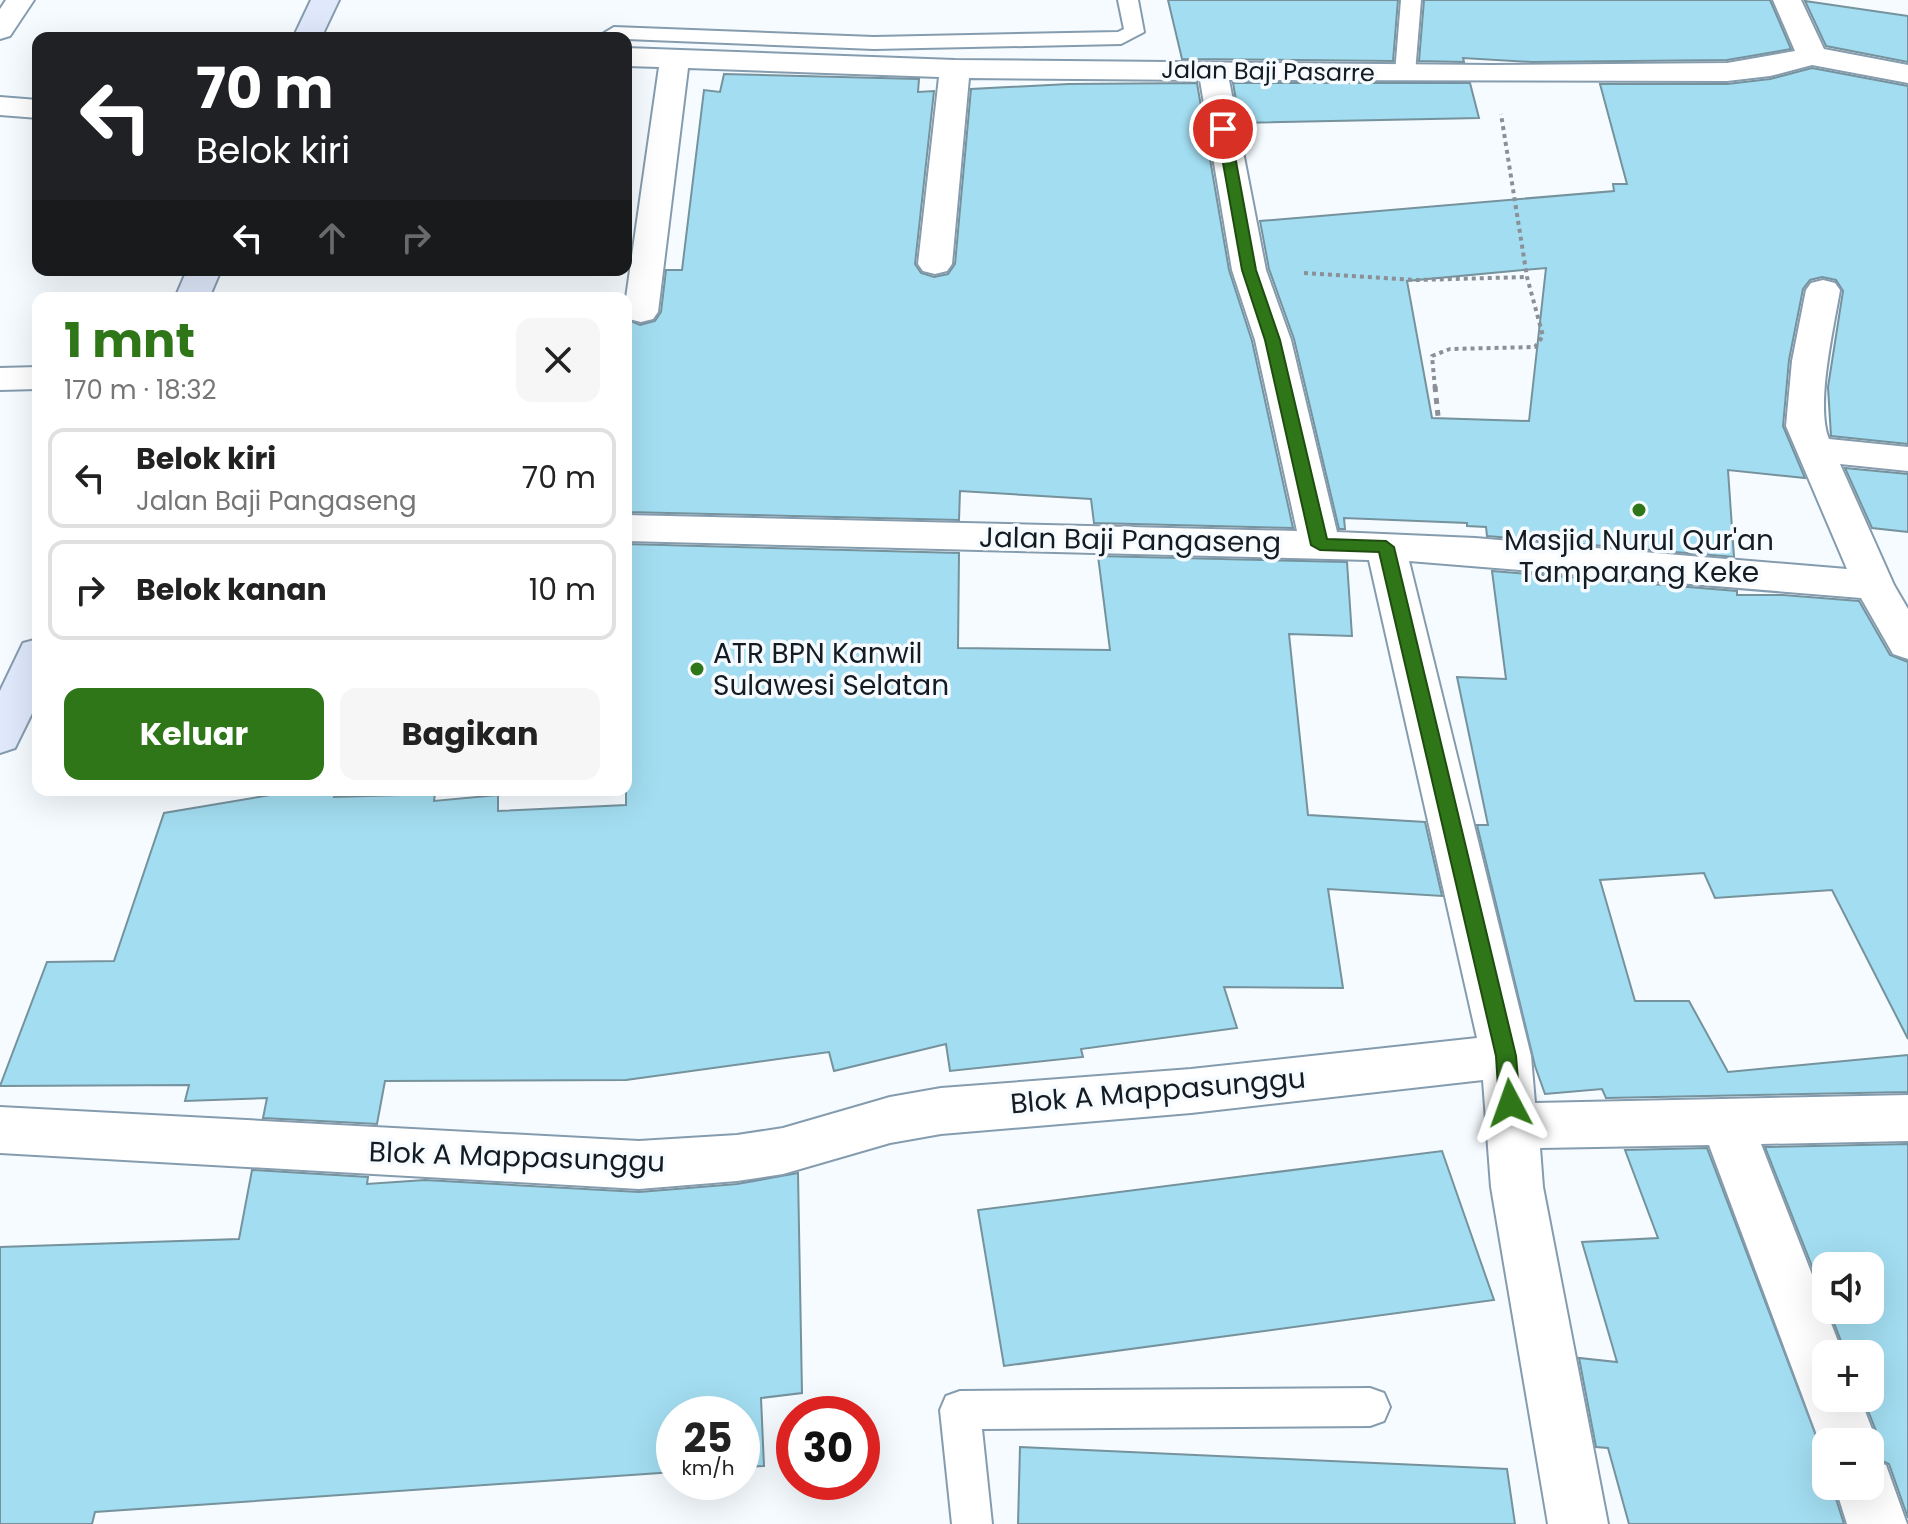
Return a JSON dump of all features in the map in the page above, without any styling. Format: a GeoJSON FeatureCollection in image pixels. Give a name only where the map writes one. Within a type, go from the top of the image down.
{"type":"FeatureCollection","features":[{"type":"Feature","properties":{"kind":"main road"},"geometry":{"type":"LineString","coordinates":[[310,32],[325,0]]}},
{"type":"Feature","properties":{"kind":"main road"},"geometry":{"type":"LineString","coordinates":[[0,737],[32,667]]}},
{"type":"Feature","properties":{"kind":"street"},"geometry":{"type":"LineString","coordinates":[[0,30],[20,0]]}},
{"type":"Feature","properties":{"kind":"street"},"geometry":{"type":"LineString","coordinates":[[1787,0],[1812,56]]}},
{"type":"Feature","properties":{"kind":"street","name":"Jalan Baji Pasarre"},"geometry":{"type":"LineString","coordinates":[[632,48],[675,57],[955,69],[1492,74],[1727,72],[1770,67],[1812,56],[1908,74]]}},
{"type":"Feature","properties":{"kind":"street"},"geometry":{"type":"LineString","coordinates":[[641,312],[675,57]]}},
{"type":"Feature","properties":{"kind":"street"},"geometry":{"type":"LineString","coordinates":[[935,264],[955,69]]}},
{"type":"Feature","properties":{"kind":"street"},"geometry":{"type":"LineString","coordinates":[[1213,72],[1249,270],[1273,340],[1320,545]]}},
{"type":"Feature","properties":{"kind":"street"},"geometry":{"type":"LineString","coordinates":[[0,106],[32,109]]}},
{"type":"Feature","properties":{"kind":"street"},"geometry":{"type":"LineString","coordinates":[[1823,290],[1810,361],[1805,426],[1874,585],[1908,644]]}},
{"type":"Feature","properties":{"kind":"street"},"geometry":{"type":"LineString","coordinates":[[0,379],[32,378]]}},
{"type":"Feature","properties":{"kind":"street"},"geometry":{"type":"LineString","coordinates":[[1814,449],[1908,459]]}},
{"type":"Feature","properties":{"kind":"street","name":"Jalan Baji Pangaseng"},"geometry":{"type":"LineString","coordinates":[[632,528],[1475,551],[1874,585]]}},
{"type":"Feature","properties":{"kind":"street"},"geometry":{"type":"LineString","coordinates":[[1386,547],[1506,1056],[1517,1187],[1578,1524]]}},
{"type":"Feature","properties":{"kind":"street","name":"Blok A Mappasunggu"},"geometry":{"type":"LineString","coordinates":[[0,1130],[639,1165],[737,1158],[783,1151],[890,1120],[941,1111],[1191,1091],[1506,1056]]}},
{"type":"Feature","properties":{"kind":"street"},"geometry":{"type":"LineString","coordinates":[[1511,1126],[1908,1118]]}},
{"type":"Feature","properties":{"kind":"street"},"geometry":{"type":"LineString","coordinates":[[1726,1121],[1812,1347]]}},
{"type":"Feature","properties":{"kind":"street"},"geometry":{"type":"LineString","coordinates":[[1869,1500],[1877,1524]]}},
{"type":"Feature","properties":{"kind":"lane"},"geometry":{"type":"LineString","coordinates":[[632,45],[1121,38],[1134,32],[1128,0]]}},
{"type":"Feature","properties":{"kind":"lane"},"geometry":{"type":"LineString","coordinates":[[1405,73],[1411,0]]}},
{"type":"Feature","properties":{"kind":"lane"},"geometry":{"type":"LineString","coordinates":[[972,1524],[960,1410],[1370,1407]]}},
{"type":"Feature","properties":{"kind":"path"},"geometry":{"type":"LineString","coordinates":[[1438,416],[1432,356],[1450,349],[1535,347],[1543,336],[1527,277],[1492,74]]}},
{"type":"Feature","properties":{"kind":"path"},"geometry":{"type":"LineString","coordinates":[[1249,270],[1417,280],[1527,277]]}},
{"type":"Feature","properties":{"kind":"building"},"geometry":{"type":"Polygon","coordinates":[[[1168,0],[1398,0],[1393,61],[1182,59],[1168,0]]]}},
{"type":"Feature","properties":{"kind":"building"},"geometry":{"type":"Polygon","coordinates":[[[1424,0],[1770,0],[1791,49],[1727,60],[1532,62],[1463,58],[1464,62],[1419,61],[1424,0]]]}},
{"type":"Feature","properties":{"kind":"building"},"geometry":{"type":"Polygon","coordinates":[[[1805,1],[1908,16],[1908,62],[1826,46],[1805,1]]]}},
{"type":"Feature","properties":{"kind":"building"},"geometry":{"type":"Polygon","coordinates":[[[1812,68],[1908,86],[1908,444],[1831,436],[1828,387],[1843,291],[1836,280],[1822,277],[1810,280],[1803,289],[1789,360],[1783,426],[1805,478],[1728,470],[1734,557],[1487,536],[1486,527],[1467,526],[1467,523],[1344,518],[1345,529],[1339,529],[1294,339],[1269,269],[1260,221],[1614,191],[1613,184],[1627,184],[1600,84],[1727,84],[1770,79],[1812,68]],[[1546,268],[1407,281],[1432,418],[1529,421],[1546,268]]]}},
{"type":"Feature","properties":{"kind":"building"},"geometry":{"type":"Polygon","coordinates":[[[724,74],[919,79],[918,92],[934,91],[915,264],[921,273],[934,277],[948,274],[955,264],[971,89],[1197,83],[1229,270],[1252,341],[1293,528],[1094,523],[1091,499],[960,491],[959,520],[632,512],[632,322],[640,325],[655,321],[661,312],[666,270],[682,270],[704,90],[720,92],[724,74]]]}},
{"type":"Feature","properties":{"kind":"building"},"geometry":{"type":"Polygon","coordinates":[[[1233,83],[1470,83],[1479,118],[1240,123],[1233,83]]]}},
{"type":"Feature","properties":{"kind":"building"},"geometry":{"type":"Polygon","coordinates":[[[1845,468],[1908,474],[1908,532],[1872,528],[1845,468]]]}},
{"type":"Feature","properties":{"kind":"building"},"geometry":{"type":"Polygon","coordinates":[[[632,544],[959,553],[958,648],[1110,650],[1098,556],[1347,562],[1352,636],[1289,634],[1308,815],[1425,822],[1442,896],[1328,889],[1343,988],[1224,987],[1237,1028],[1081,1049],[1083,1057],[950,1071],[946,1044],[834,1071],[829,1052],[626,1080],[385,1081],[377,1124],[263,1118],[267,1098],[185,1101],[189,1085],[0,1086],[47,962],[114,961],[164,813],[265,796],[435,796],[434,801],[498,796],[498,811],[626,805],[626,796],[632,796],[632,544]]]}},
{"type":"Feature","properties":{"kind":"building"},"geometry":{"type":"Polygon","coordinates":[[[1492,571],[1737,591],[1737,595],[1859,601],[1890,655],[1908,662],[1908,1039],[1832,890],[1715,898],[1704,873],[1600,880],[1635,1001],[1689,1001],[1728,1072],[1908,1055],[1908,1092],[1606,1098],[1602,1089],[1545,1094],[1535,1066],[1477,825],[1488,825],[1457,677],[1506,679],[1492,571]]]}},
{"type":"Feature","properties":{"kind":"building"},"geometry":{"type":"Polygon","coordinates":[[[1908,1144],[1908,1518],[1889,1464],[1884,1462],[1884,1428],[1875,1428],[1869,1412],[1884,1412],[1884,1340],[1841,1340],[1834,1324],[1884,1324],[1884,1252],[1812,1252],[1812,1266],[1765,1147],[1908,1144]]]}},
{"type":"Feature","properties":{"kind":"building"},"geometry":{"type":"Polygon","coordinates":[[[1707,1148],[1813,1428],[1812,1500],[1836,1500],[1844,1524],[1629,1524],[1608,1448],[1596,1447],[1579,1358],[1617,1362],[1582,1242],[1658,1238],[1625,1150],[1707,1148]]]}},
{"type":"Feature","properties":{"kind":"building"},"geometry":{"type":"Polygon","coordinates":[[[1442,1151],[1494,1300],[1004,1366],[978,1210],[1442,1151]]]}},
{"type":"Feature","properties":{"kind":"building"},"geometry":{"type":"Polygon","coordinates":[[[252,1170],[368,1177],[367,1184],[425,1180],[639,1192],[737,1184],[798,1173],[802,1393],[761,1398],[764,1466],[760,1466],[760,1396],[656,1396],[656,1473],[95,1512],[92,1524],[0,1524],[0,1247],[239,1239],[252,1170]]]}},
{"type":"Feature","properties":{"kind":"building"},"geometry":{"type":"Polygon","coordinates":[[[1020,1447],[1507,1469],[1515,1524],[1018,1524],[1020,1447]]]}},
{"type":"Feature","properties":{"kind":"place","name":"Masjid Nurul Qur'an Tamparang Keke"},"geometry":{"type":"Point","coordinates":[1639,510]}},
{"type":"Feature","properties":{"kind":"place","name":"ATR BPN Kanwil Sulawesi Selatan"},"geometry":{"type":"Point","coordinates":[697,669]}},
{"type":"Feature","properties":{"kind":"route"},"geometry":{"type":"LineString","coordinates":[[1223,129],[1249,270],[1273,340],[1320,545],[1386,547],[1506,1056],[1510,1103]]}}]}
